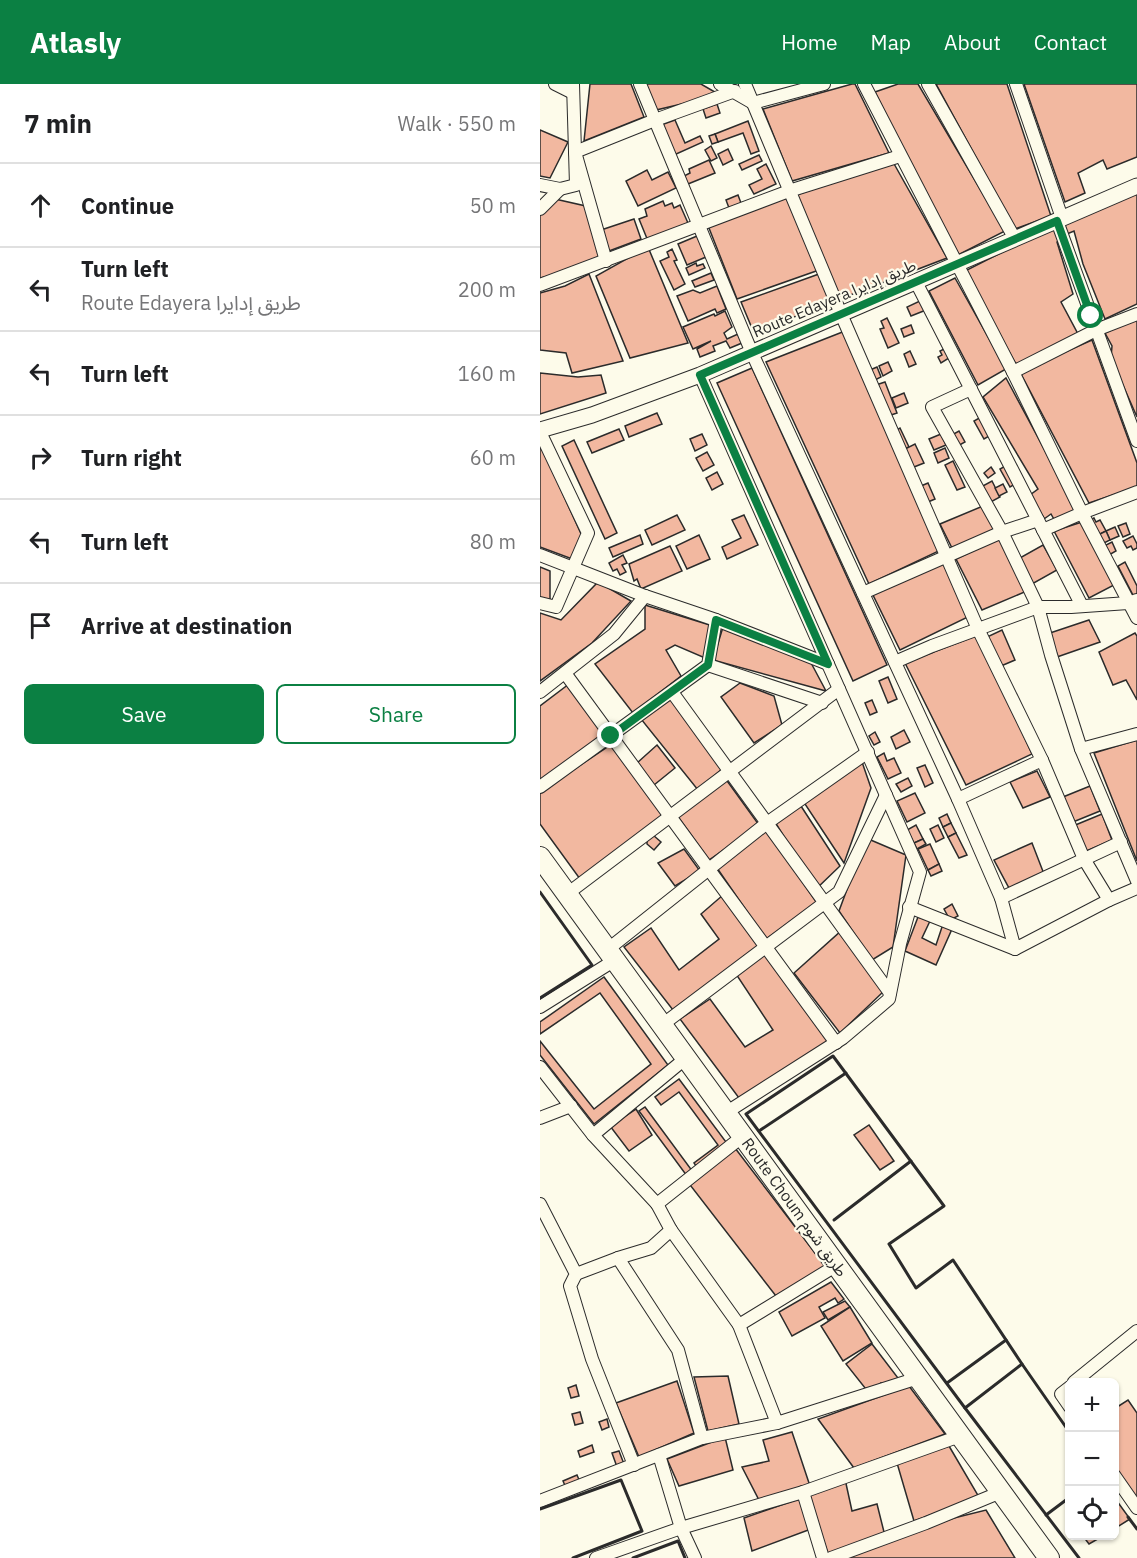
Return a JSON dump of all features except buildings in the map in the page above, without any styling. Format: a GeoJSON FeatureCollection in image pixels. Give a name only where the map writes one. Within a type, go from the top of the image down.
{"type":"FeatureCollection","features":[{"type":"Feature","properties":{"kind":"highway","name":"Route Choum طريق شوم"},"geometry":{"type":"LineString","coordinates":[[542,865],[567,894],[727,1112],[1049,1558]]}},
{"type":"Feature","properties":{"kind":"street"},"geometry":{"type":"LineString","coordinates":[[540,185],[560,189],[576,185],[573,89],[555,84]]}},
{"type":"Feature","properties":{"kind":"street"},"geometry":{"type":"LineString","coordinates":[[640,84],[752,353],[958,799],[1001,898],[1015,949]]}},
{"type":"Feature","properties":{"kind":"street"},"geometry":{"type":"LineString","coordinates":[[720,84],[740,88],[753,103],[841,314],[978,629],[1042,760],[1084,859],[1109,900]]}},
{"type":"Feature","properties":{"kind":"street"},"geometry":{"type":"LineString","coordinates":[[753,103],[824,84]]}},
{"type":"Feature","properties":{"kind":"street"},"geometry":{"type":"LineString","coordinates":[[864,84],[1013,372],[1082,513],[1132,602],[1137,618]]}},
{"type":"Feature","properties":{"kind":"street"},"geometry":{"type":"LineString","coordinates":[[928,84],[1015,239]]}},
{"type":"Feature","properties":{"kind":"street"},"geometry":{"type":"LineString","coordinates":[[1016,84],[1096,330],[1136,434]]}},
{"type":"Feature","properties":{"kind":"street"},"geometry":{"type":"LineString","coordinates":[[575,153],[740,88]]}},
{"type":"Feature","properties":{"kind":"street"},"geometry":{"type":"LineString","coordinates":[[575,153],[606,261]]}},
{"type":"Feature","properties":{"kind":"street"},"geometry":{"type":"LineString","coordinates":[[540,285],[789,192],[900,156]]}},
{"type":"Feature","properties":{"kind":"street","name":"Route Edayera طريق إدايرا"},"geometry":{"type":"LineString","coordinates":[[540,431],[592,415],[700,375],[1137,186]]}},
{"type":"Feature","properties":{"kind":"street"},"geometry":{"type":"LineString","coordinates":[[540,209],[560,189]]}},
{"type":"Feature","properties":{"kind":"street"},"geometry":{"type":"LineString","coordinates":[[916,282],[1082,606]]}},
{"type":"Feature","properties":{"kind":"street"},"geometry":{"type":"LineString","coordinates":[[1013,372],[1096,330],[1137,314]]}},
{"type":"Feature","properties":{"kind":"street"},"geometry":{"type":"LineString","coordinates":[[700,375],[920,872],[909,908],[889,999],[836,1043],[727,1112]]}},
{"type":"Feature","properties":{"kind":"street"},"geometry":{"type":"LineString","coordinates":[[971,389],[932,408],[1002,532],[1038,607],[1081,749],[1137,881]]}},
{"type":"Feature","properties":{"kind":"street"},"geometry":{"type":"LineString","coordinates":[[540,431],[588,533],[556,607],[540,603]]}},
{"type":"Feature","properties":{"kind":"street"},"geometry":{"type":"LineString","coordinates":[[863,593],[1002,532],[1041,525],[1082,513],[1137,492]]}},
{"type":"Feature","properties":{"kind":"street"},"geometry":{"type":"LineString","coordinates":[[540,555],[828,664]]}},
{"type":"Feature","properties":{"kind":"street"},"geometry":{"type":"LineString","coordinates":[[540,692],[614,634],[645,596]]}},
{"type":"Feature","properties":{"kind":"street"},"geometry":{"type":"LineString","coordinates":[[895,662],[1038,607],[1132,602]]}},
{"type":"Feature","properties":{"kind":"street"},"geometry":{"type":"LineString","coordinates":[[540,787],[708,665],[716,620]]}},
{"type":"Feature","properties":{"kind":"street"},"geometry":{"type":"LineString","coordinates":[[708,665],[822,703]]}},
{"type":"Feature","properties":{"kind":"street"},"geometry":{"type":"LineString","coordinates":[[565,673],[836,1043]]}},
{"type":"Feature","properties":{"kind":"street"},"geometry":{"type":"LineString","coordinates":[[567,894],[839,689]]}},
{"type":"Feature","properties":{"kind":"street"},"geometry":{"type":"LineString","coordinates":[[672,692],[890,993]]}},
{"type":"Feature","properties":{"kind":"street"},"geometry":{"type":"LineString","coordinates":[[1081,749],[1137,734]]}},
{"type":"Feature","properties":{"kind":"street"},"geometry":{"type":"LineString","coordinates":[[540,1007],[611,955],[708,869],[767,824],[868,753]]}},
{"type":"Feature","properties":{"kind":"street"},"geometry":{"type":"LineString","coordinates":[[958,799],[1042,760]]}},
{"type":"Feature","properties":{"kind":"street"},"geometry":{"type":"LineString","coordinates":[[662,1025],[839,892],[886,795]]}},
{"type":"Feature","properties":{"kind":"street"},"geometry":{"type":"LineString","coordinates":[[1001,898],[1120,842]]}},
{"type":"Feature","properties":{"kind":"street"},"geometry":{"type":"LineString","coordinates":[[909,908],[1015,949],[1137,888]]}},
{"type":"Feature","properties":{"kind":"street"},"geometry":{"type":"LineString","coordinates":[[593,1136],[686,1058]]}},
{"type":"Feature","properties":{"kind":"street"},"geometry":{"type":"LineString","coordinates":[[540,1067],[593,1136],[657,1204],[672,1230],[738,1325],[777,1423]]}},
{"type":"Feature","properties":{"kind":"street"},"geometry":{"type":"LineString","coordinates":[[540,1118],[571,1107]]}},
{"type":"Feature","properties":{"kind":"street"},"geometry":{"type":"LineString","coordinates":[[657,1204],[743,1136]]}},
{"type":"Feature","properties":{"kind":"street"},"geometry":{"type":"LineString","coordinates":[[540,1204],[576,1274]]}},
{"type":"Feature","properties":{"kind":"street"},"geometry":{"type":"LineString","coordinates":[[634,1465],[586,1338],[570,1286],[576,1274],[651,1248],[672,1230]]}},
{"type":"Feature","properties":{"kind":"street"},"geometry":{"type":"LineString","coordinates":[[618,1258],[678,1350],[702,1438]]}},
{"type":"Feature","properties":{"kind":"street"},"geometry":{"type":"LineString","coordinates":[[738,1325],[837,1265]]}},
{"type":"Feature","properties":{"kind":"street"},"geometry":{"type":"LineString","coordinates":[[1080,1378],[1137,1331]]}},
{"type":"Feature","properties":{"kind":"street"},"geometry":{"type":"LineString","coordinates":[[540,1501],[702,1438],[777,1423],[918,1378]]}},
{"type":"Feature","properties":{"kind":"street"},"geometry":{"type":"LineString","coordinates":[[596,1558],[681,1528],[803,1492],[960,1436]]}},
{"type":"Feature","properties":{"kind":"street"},"geometry":{"type":"LineString","coordinates":[[658,1455],[681,1528],[695,1558]]}},
{"type":"Feature","properties":{"kind":"street"},"geometry":{"type":"LineString","coordinates":[[1119,1481],[1137,1508]]}},
{"type":"Feature","properties":{"kind":"street"},"geometry":{"type":"LineString","coordinates":[[803,1492],[831,1558],[1001,1492]]}},
{"type":"Feature","properties":{"kind":"wall"},"geometry":{"type":"LineString","coordinates":[[540,892],[592,965],[540,998]]}},
{"type":"Feature","properties":{"kind":"wall"},"geometry":{"type":"LineString","coordinates":[[833,1056],[944,1206],[889,1244],[916,1288],[953,1260],[1022,1364],[965,1408],[746,1114],[833,1056]]}},
{"type":"Feature","properties":{"kind":"wall"},"geometry":{"type":"LineString","coordinates":[[759,1131],[846,1073]]}},
{"type":"Feature","properties":{"kind":"wall"},"geometry":{"type":"LineString","coordinates":[[834,1220],[911,1161]]}},
{"type":"Feature","properties":{"kind":"wall"},"geometry":{"type":"LineString","coordinates":[[947,1383],[1006,1340]]}},
{"type":"Feature","properties":{"kind":"wall"},"geometry":{"type":"LineString","coordinates":[[1022,1364],[1069,1432]]}},
{"type":"Feature","properties":{"kind":"wall"},"geometry":{"type":"LineString","coordinates":[[965,1408],[1079,1558]]}},
{"type":"Feature","properties":{"kind":"wall"},"geometry":{"type":"LineString","coordinates":[[540,1509],[621,1480],[642,1531],[573,1558]]}},
{"type":"Feature","properties":{"kind":"wall"},"geometry":{"type":"LineString","coordinates":[[1046,1515],[1065,1501]]}},
{"type":"Feature","properties":{"kind":"wall"},"geometry":{"type":"LineString","coordinates":[[1128,1517],[1137,1529]]}},
{"type":"Feature","properties":{"kind":"wall"},"geometry":{"type":"LineString","coordinates":[[633,1558],[678,1541],[685,1558]]}},
{"type":"Feature","properties":{"kind":"route"},"geometry":{"type":"LineString","coordinates":[[611,736],[708,665],[716,620],[828,664],[700,375],[1057,221],[1091,316]]}}]}
